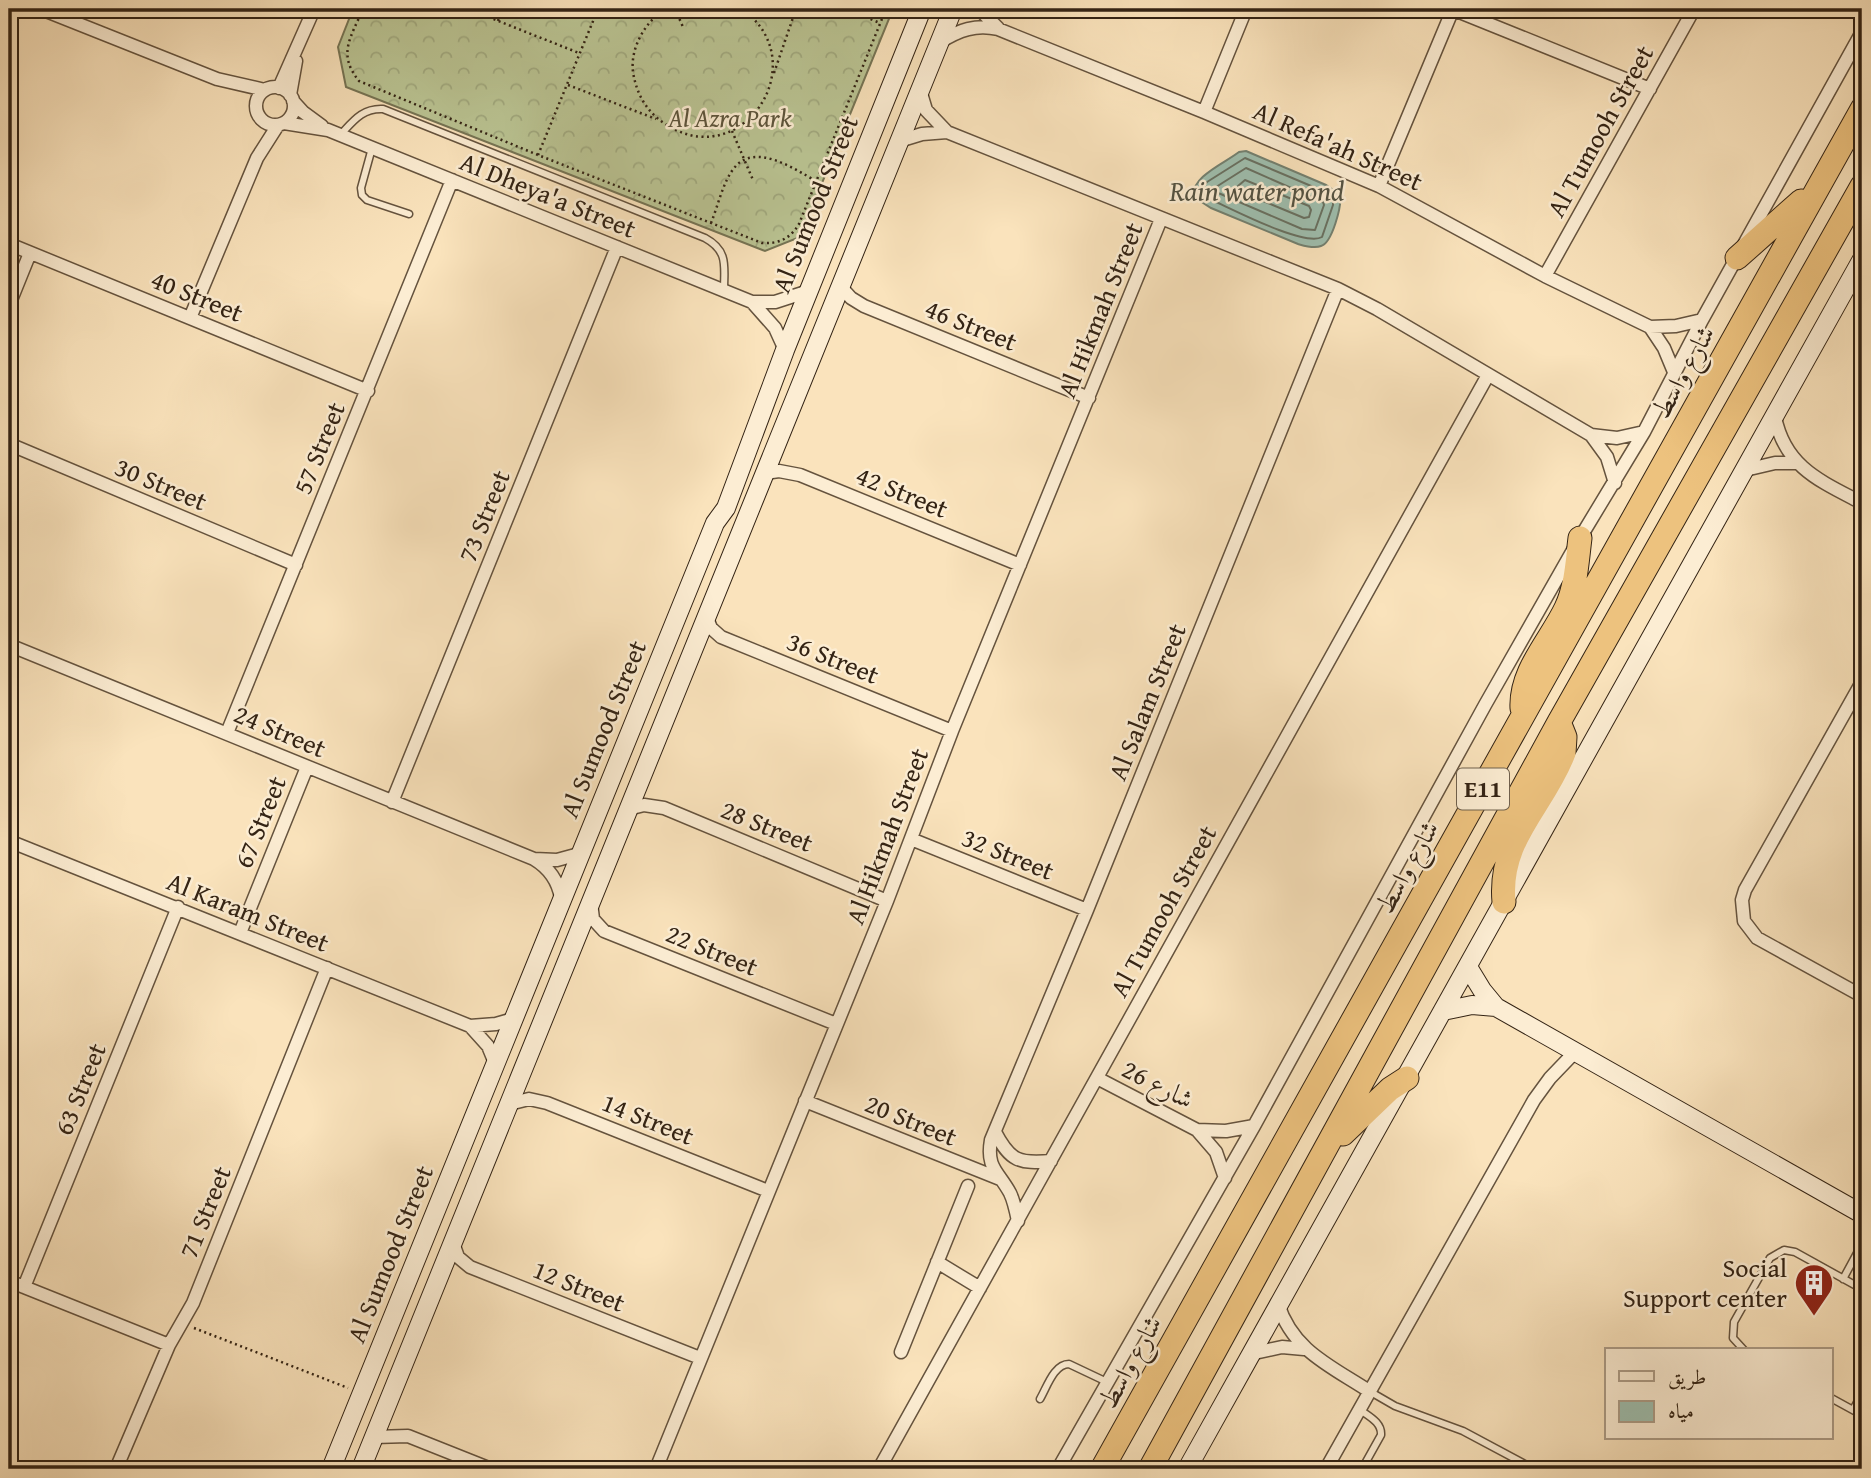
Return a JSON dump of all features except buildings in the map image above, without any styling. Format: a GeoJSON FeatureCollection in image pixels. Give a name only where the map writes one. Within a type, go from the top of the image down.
{"type":"FeatureCollection","features":[{"type":"Feature","properties":{"kind":"highway","name":"شارع واسط"},"geometry":{"type":"LineString","coordinates":[[1102,1469],[1862,109]]}},
{"type":"Feature","properties":{"kind":"highway"},"geometry":{"type":"LineString","coordinates":[[1737,258],[1784,219],[1822,179]]}},
{"type":"Feature","properties":{"kind":"highway","name":"E11"},"geometry":{"type":"LineString","coordinates":[[1150,1469],[1328,1149],[1559,722],[1862,186]]}},
{"type":"Feature","properties":{"kind":"highway"},"geometry":{"type":"LineString","coordinates":[[1523,718],[1523,687],[1570,598],[1580,538]]}},
{"type":"Feature","properties":{"kind":"highway"},"geometry":{"type":"LineString","coordinates":[[1504,902],[1503,884],[1508,855],[1564,752],[1565,737],[1559,722]]}},
{"type":"Feature","properties":{"kind":"highway"},"geometry":{"type":"LineString","coordinates":[[1328,1149],[1384,1095],[1407,1078]]}},
{"type":"Feature","properties":{"kind":"street"},"geometry":{"type":"LineString","coordinates":[[9,24],[15,9]]}},
{"type":"Feature","properties":{"kind":"street"},"geometry":{"type":"LineString","coordinates":[[41,9],[218,79],[288,95]]}},
{"type":"Feature","properties":{"kind":"street"},"geometry":{"type":"LineString","coordinates":[[190,318],[257,158],[281,124],[293,114],[288,95],[297,48],[314,9]]}},
{"type":"Feature","properties":{"kind":"street","name":"Al Sumood Street"},"geometry":{"type":"LineString","coordinates":[[331,1469],[715,523],[726,508],[785,349],[922,9]]}},
{"type":"Feature","properties":{"kind":"street","name":"Al Sumood Street"},"geometry":{"type":"LineString","coordinates":[[361,1469],[953,9]]}},
{"type":"Feature","properties":{"kind":"street","name":"Al Refa'ah Street"},"geometry":{"type":"LineString","coordinates":[[979,9],[998,29]]}},
{"type":"Feature","properties":{"kind":"street"},"geometry":{"type":"LineString","coordinates":[[1204,112],[1246,9]]}},
{"type":"Feature","properties":{"kind":"street"},"geometry":{"type":"LineString","coordinates":[[1379,186],[1452,9],[1650,89]]}},
{"type":"Feature","properties":{"kind":"street","name":"Al Tumooh Street"},"geometry":{"type":"LineString","coordinates":[[1545,276],[1695,9]]}},
{"type":"Feature","properties":{"kind":"street","name":"Al Refa'ah Street"},"geometry":{"type":"LineString","coordinates":[[940,42],[963,29],[998,29],[1379,186],[1545,276],[1650,327]]}},
{"type":"Feature","properties":{"kind":"street"},"geometry":{"type":"LineString","coordinates":[[1058,1469],[1225,1178],[1485,705],[1644,432],[1702,320],[1862,32]]}},
{"type":"Feature","properties":{"kind":"street"},"geometry":{"type":"LineString","coordinates":[[218,79],[257,104]]}},
{"type":"Feature","properties":{"kind":"street"},"geometry":{"type":"LineString","coordinates":[[265,90],[257,104],[258,115],[262,120],[281,124]]}},
{"type":"Feature","properties":{"kind":"street"},"geometry":{"type":"LineString","coordinates":[[920,90],[926,110],[947,132],[1338,289],[1377,309],[1591,435],[1617,438],[1644,432]]}},
{"type":"Feature","properties":{"kind":"street","name":"Al Dheya'a Street"},"geometry":{"type":"LineString","coordinates":[[288,95],[303,113],[334,133],[752,302],[775,328],[785,349]]}},
{"type":"Feature","properties":{"kind":"street"},"geometry":{"type":"LineString","coordinates":[[257,158],[262,120]]}},
{"type":"Feature","properties":{"kind":"street","name":"Al Dheya'a Street"},"geometry":{"type":"LineString","coordinates":[[281,124],[334,133]]}},
{"type":"Feature","properties":{"kind":"street"},"geometry":{"type":"LineString","coordinates":[[899,141],[922,134],[947,132]]}},
{"type":"Feature","properties":{"kind":"street","name":"57 Street"},"geometry":{"type":"LineString","coordinates":[[227,733],[452,180]]}},
{"type":"Feature","properties":{"kind":"street","name":"Al Hikmah Street"},"geometry":{"type":"LineString","coordinates":[[656,1469],[887,901],[951,731],[1161,219]]}},
{"type":"Feature","properties":{"kind":"street","name":"40 Street"},"geometry":{"type":"LineString","coordinates":[[9,244],[368,391]]}},
{"type":"Feature","properties":{"kind":"street","name":"73 Street"},"geometry":{"type":"LineString","coordinates":[[392,802],[617,247]]}},
{"type":"Feature","properties":{"kind":"street"},"geometry":{"type":"LineString","coordinates":[[9,306],[30,253]]}},
{"type":"Feature","properties":{"kind":"street"},"geometry":{"type":"LineString","coordinates":[[1187,1469],[1862,259]]}},
{"type":"Feature","properties":{"kind":"street","name":"46 Street"},"geometry":{"type":"LineString","coordinates":[[841,288],[850,298],[864,306],[1089,398]]}},
{"type":"Feature","properties":{"kind":"street","name":"Al Salam Street"},"geometry":{"type":"LineString","coordinates":[[1018,1221],[1009,1191],[989,1158],[991,1140],[1338,289]]}},
{"type":"Feature","properties":{"kind":"street","name":"Al Dheya'a Street"},"geometry":{"type":"LineString","coordinates":[[752,302],[786,300],[809,291]]}},
{"type":"Feature","properties":{"kind":"street"},"geometry":{"type":"LineString","coordinates":[[1650,327],[1676,326],[1702,320]]}},
{"type":"Feature","properties":{"kind":"street"},"geometry":{"type":"LineString","coordinates":[[1650,327],[1664,348],[1674,372]]}},
{"type":"Feature","properties":{"kind":"street","name":"Al Tumooh Street"},"geometry":{"type":"LineString","coordinates":[[879,1469],[1488,375]]}},
{"type":"Feature","properties":{"kind":"street"},"geometry":{"type":"LineString","coordinates":[[1775,416],[1780,437],[1796,463],[1862,503]]}},
{"type":"Feature","properties":{"kind":"street"},"geometry":{"type":"LineString","coordinates":[[1591,435],[1607,457],[1615,483]]}},
{"type":"Feature","properties":{"kind":"street","name":"30 Street"},"geometry":{"type":"LineString","coordinates":[[9,444],[296,565]]}},
{"type":"Feature","properties":{"kind":"street"},"geometry":{"type":"LineString","coordinates":[[1745,470],[1775,463],[1796,463]]}},
{"type":"Feature","properties":{"kind":"street","name":"42 Street"},"geometry":{"type":"LineString","coordinates":[[765,473],[779,471],[800,475],[1020,565]]}},
{"type":"Feature","properties":{"kind":"street"},"geometry":{"type":"LineString","coordinates":[[710,608],[696,583],[726,508]]}},
{"type":"Feature","properties":{"kind":"street","name":"36 Street"},"geometry":{"type":"LineString","coordinates":[[710,608],[711,628],[722,637],[951,731]]}},
{"type":"Feature","properties":{"kind":"street","name":"24 Street"},"geometry":{"type":"LineString","coordinates":[[9,645],[534,859],[555,879],[561,898]]}},
{"type":"Feature","properties":{"kind":"street"},"geometry":{"type":"LineString","coordinates":[[1862,682],[1745,890],[1741,910],[1744,921],[1756,938],[1862,996]]}},
{"type":"Feature","properties":{"kind":"street","name":"67 Street"},"geometry":{"type":"LineString","coordinates":[[240,933],[307,767]]}},
{"type":"Feature","properties":{"kind":"street","name":"28 Street"},"geometry":{"type":"LineString","coordinates":[[628,809],[644,805],[664,808],[887,901]]}},
{"type":"Feature","properties":{"kind":"street"},"geometry":{"type":"LineString","coordinates":[[593,894],[597,857],[607,827],[602,818],[594,819]]}},
{"type":"Feature","properties":{"kind":"street","name":"32 Street"},"geometry":{"type":"LineString","coordinates":[[911,839],[1087,910]]}},
{"type":"Feature","properties":{"kind":"street","name":"Al Karam Street"},"geometry":{"type":"LineString","coordinates":[[9,841],[470,1026],[488,1026],[513,1019]]}},
{"type":"Feature","properties":{"kind":"street","name":"24 Street"},"geometry":{"type":"LineString","coordinates":[[534,859],[557,860],[579,854]]}},
{"type":"Feature","properties":{"kind":"street","name":"22 Street"},"geometry":{"type":"LineString","coordinates":[[593,894],[593,919],[604,931],[836,1024]]}},
{"type":"Feature","properties":{"kind":"street","name":"63 Street"},"geometry":{"type":"LineString","coordinates":[[24,1287],[178,907]]}},
{"type":"Feature","properties":{"kind":"street"},"geometry":{"type":"LineString","coordinates":[[1468,967],[1496,1007],[1862,1214]]}},
{"type":"Feature","properties":{"kind":"street","name":"71 Street"},"geometry":{"type":"LineString","coordinates":[[116,1469],[169,1345],[193,1303],[327,968]]}},
{"type":"Feature","properties":{"kind":"street"},"geometry":{"type":"LineString","coordinates":[[1443,1011],[1472,1005],[1496,1007]]}},
{"type":"Feature","properties":{"kind":"street"},"geometry":{"type":"LineString","coordinates":[[470,1026],[488,1046],[495,1063]]}},
{"type":"Feature","properties":{"kind":"street"},"geometry":{"type":"LineString","coordinates":[[1326,1469],[1534,1100],[1574,1053]]}},
{"type":"Feature","properties":{"kind":"street","name":"شارع 26"},"geometry":{"type":"LineString","coordinates":[[1097,1078],[1198,1130],[1216,1152],[1225,1178]]}},
{"type":"Feature","properties":{"kind":"street","name":"14 Street"},"geometry":{"type":"LineString","coordinates":[[509,1104],[529,1099],[547,1103],[768,1191]]}},
{"type":"Feature","properties":{"kind":"street","name":"20 Street"},"geometry":{"type":"LineString","coordinates":[[805,1101],[1000,1179]]}},
{"type":"Feature","properties":{"kind":"street","name":"شارع 26"},"geometry":{"type":"LineString","coordinates":[[1198,1130],[1226,1131],[1254,1126]]}},
{"type":"Feature","properties":{"kind":"street"},"geometry":{"type":"LineString","coordinates":[[995,1132],[1003,1147],[1018,1161],[1051,1161]]}},
{"type":"Feature","properties":{"kind":"street"},"geometry":{"type":"LineString","coordinates":[[901,1352],[968,1186]]}},
{"type":"Feature","properties":{"kind":"street","name":"12 Street"},"geometry":{"type":"LineString","coordinates":[[453,1243],[458,1257],[470,1267],[700,1358]]}},
{"type":"Feature","properties":{"kind":"street"},"geometry":{"type":"LineString","coordinates":[[937,1262],[980,1288]]}},
{"type":"Feature","properties":{"kind":"street"},"geometry":{"type":"LineString","coordinates":[[9,1281],[169,1345]]}},
{"type":"Feature","properties":{"kind":"street"},"geometry":{"type":"LineString","coordinates":[[1278,1304],[1285,1324],[1304,1349],[1369,1391]]}},
{"type":"Feature","properties":{"kind":"street"},"geometry":{"type":"LineString","coordinates":[[1250,1354],[1282,1347],[1304,1349]]}},
{"type":"Feature","properties":{"kind":"street"},"geometry":{"type":"LineString","coordinates":[[374,1437],[408,1436],[491,1469]]}},
{"type":"Feature","properties":{"kind":"lane"},"geometry":{"type":"LineString","coordinates":[[334,133],[360,114],[383,108],[716,244],[723,254],[724,290]]}},
{"type":"Feature","properties":{"kind":"lane"},"geometry":{"type":"LineString","coordinates":[[372,148],[361,188],[362,195],[367,200],[409,214]]}},
{"type":"Feature","properties":{"kind":"lane"},"geometry":{"type":"LineString","coordinates":[[1843,1279],[1862,1244]]}},
{"type":"Feature","properties":{"kind":"lane"},"geometry":{"type":"LineString","coordinates":[[1742,1348],[1733,1338],[1734,1321],[1774,1254],[1784,1250],[1795,1252],[1862,1289]]}},
{"type":"Feature","properties":{"kind":"lane"},"geometry":{"type":"LineString","coordinates":[[1040,1399],[1063,1364],[1069,1364],[1109,1383]]}},
{"type":"Feature","properties":{"kind":"lane"},"geometry":{"type":"LineString","coordinates":[[1369,1391],[1395,1406],[1463,1431],[1534,1469]]}},
{"type":"Feature","properties":{"kind":"lane"},"geometry":{"type":"LineString","coordinates":[[1853,1410],[1862,1393]]}},
{"type":"Feature","properties":{"kind":"lane"},"geometry":{"type":"LineString","coordinates":[[1832,1399],[1862,1415]]}},
{"type":"Feature","properties":{"kind":"lane"},"geometry":{"type":"LineString","coordinates":[[1359,1409],[1380,1424],[1382,1429],[1362,1469]]}},
{"type":"Feature","properties":{"kind":"path"},"geometry":{"type":"LineString","coordinates":[[363,9],[348,45],[347,57],[351,71],[359,81],[762,243],[786,239],[799,224],[886,9]]}},
{"type":"Feature","properties":{"kind":"path"},"geometry":{"type":"LineString","coordinates":[[468,9],[579,54]]}},
{"type":"Feature","properties":{"kind":"path"},"geometry":{"type":"LineString","coordinates":[[498,21],[502,9]]}},
{"type":"Feature","properties":{"kind":"path"},"geometry":{"type":"LineString","coordinates":[[538,155],[598,9]]}},
{"type":"Feature","properties":{"kind":"path"},"geometry":{"type":"LineString","coordinates":[[657,120],[644,105],[636,87],[633,68],[635,48],[643,30],[664,9]]}},
{"type":"Feature","properties":{"kind":"path"},"geometry":{"type":"LineString","coordinates":[[674,9],[682,27]]}},
{"type":"Feature","properties":{"kind":"path"},"geometry":{"type":"LineString","coordinates":[[742,9],[753,17],[766,34],[773,55],[773,77]]}},
{"type":"Feature","properties":{"kind":"path"},"geometry":{"type":"LineString","coordinates":[[568,85],[657,120],[680,133],[706,137],[732,131],[752,118],[766,99],[796,9]]}},
{"type":"Feature","properties":{"kind":"path"},"geometry":{"type":"LineString","coordinates":[[845,9],[880,23]]}},
{"type":"Feature","properties":{"kind":"path"},"geometry":{"type":"LineString","coordinates":[[732,131],[753,180]]}},
{"type":"Feature","properties":{"kind":"path"},"geometry":{"type":"LineString","coordinates":[[711,223],[731,173],[744,160],[770,158],[816,181]]}},
{"type":"Feature","properties":{"kind":"path"},"geometry":{"type":"LineString","coordinates":[[181,1323],[361,1393]]}},
{"type":"Feature","properties":{"kind":"green space","name":"Al Azra Park"},"geometry":{"type":"Polygon","coordinates":[[[353,9],[893,9],[800,237],[765,251],[346,87],[338,47],[353,9]]]}},
{"type":"Feature","properties":{"kind":"water","name":"Rain water pond"},"geometry":{"type":"Polygon","coordinates":[[[1246,151],[1326,185],[1340,195],[1335,224],[1325,243],[1315,247],[1298,244],[1211,208],[1194,197],[1197,183],[1203,177],[1239,152],[1246,151]]]}},
{"type":"Feature","properties":{"kind":"place","name":"Social Support center"},"geometry":{"type":"Point","coordinates":[1814,1317]}}]}
